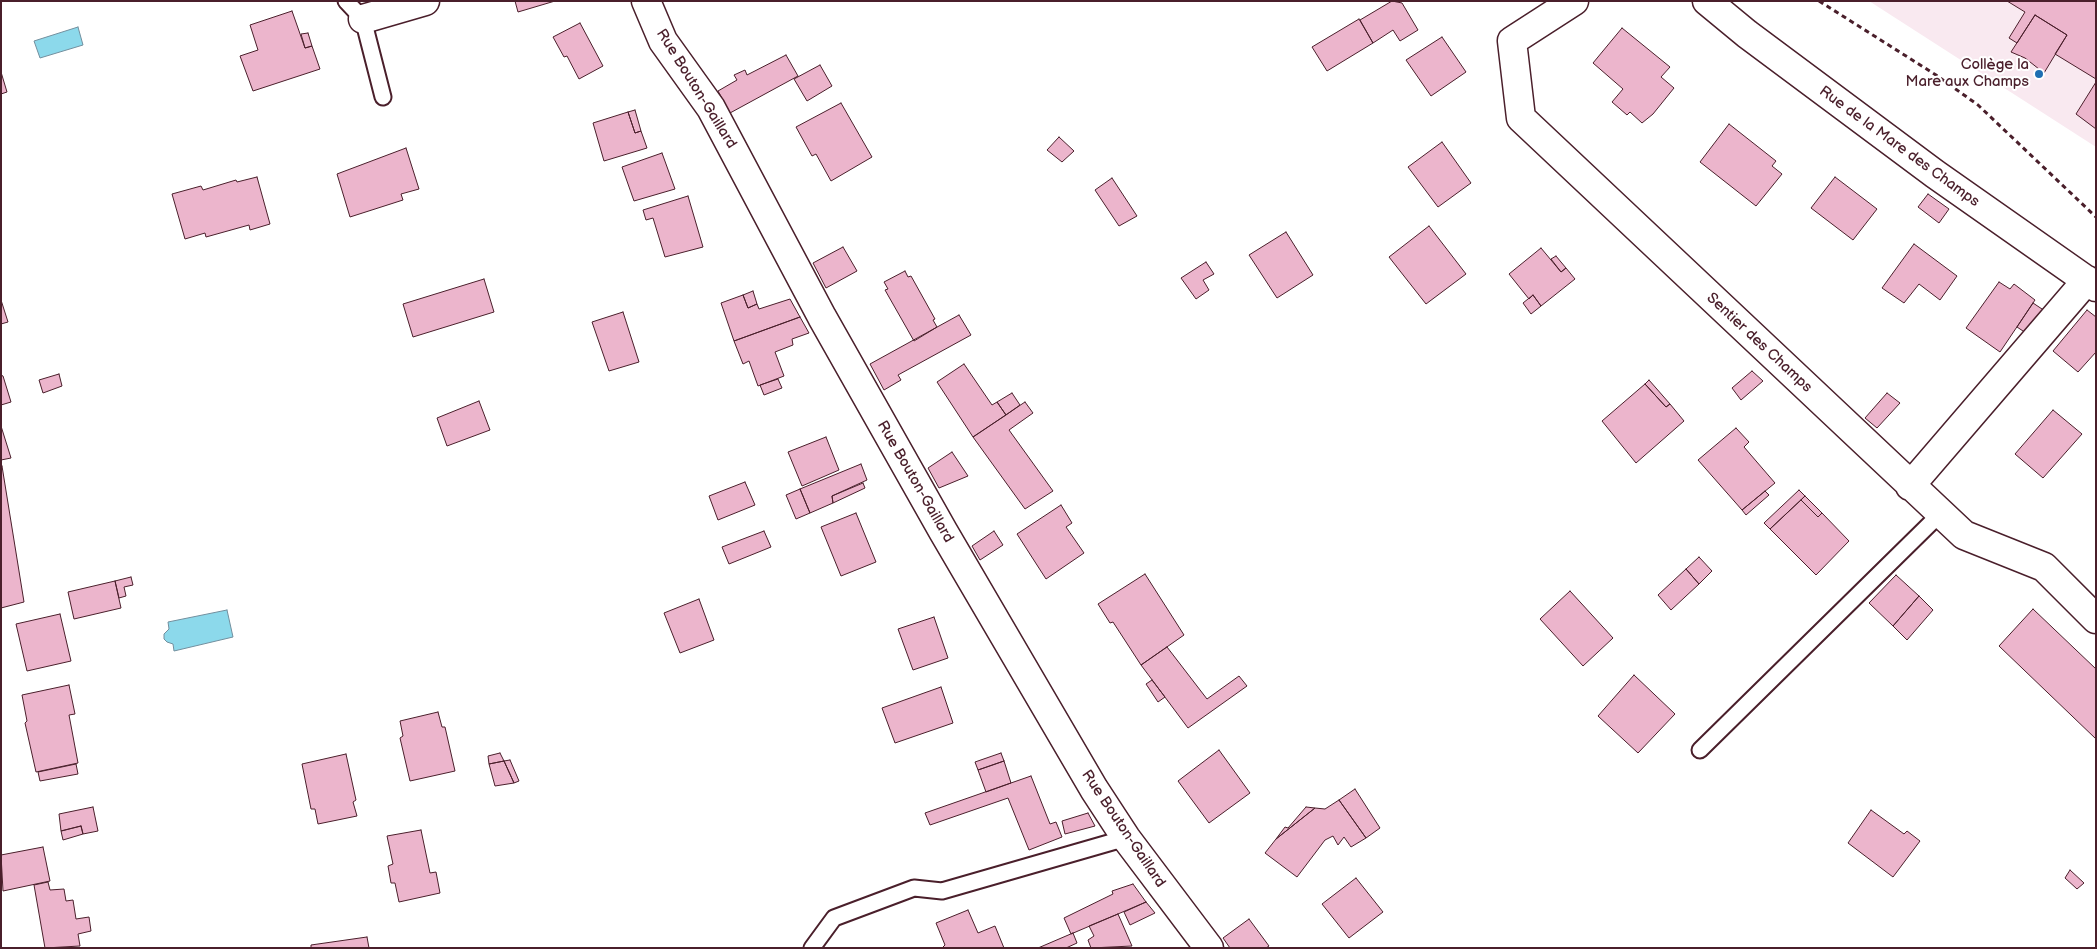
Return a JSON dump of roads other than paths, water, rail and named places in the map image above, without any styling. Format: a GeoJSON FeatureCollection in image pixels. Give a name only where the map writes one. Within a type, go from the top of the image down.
{"type":"FeatureCollection","features":[{"type":"Feature","properties":{"kind":"street"},"geometry":{"type":"LineString","coordinates":[[354,10],[425,1]]}},
{"type":"Feature","properties":{"kind":"street","name":"Rue Bouton-Gaillard"},"geometry":{"type":"LineString","coordinates":[[646,1],[663,41],[711,108],[822,317],[943,530],[1094,789],[1126,838],[1209,948]]}},
{"type":"Feature","properties":{"kind":"street","name":"Sentier des Champs"},"geometry":{"type":"LineString","coordinates":[[1574,1],[1512,41],[1521,118],[1910,486]]}},
{"type":"Feature","properties":{"kind":"street","name":"Rue de la Mare des Champs"},"geometry":{"type":"LineString","coordinates":[[1707,1],[1747,34],[1935,174],[2092,283]]}},
{"type":"Feature","properties":{"kind":"street"},"geometry":{"type":"LineString","coordinates":[[2092,283],[1910,486],[1964,535],[2044,567],[2096,619]]}},
{"type":"Feature","properties":{"kind":"lane"},"geometry":{"type":"LineString","coordinates":[[354,10],[383,97]]}},
{"type":"Feature","properties":{"kind":"lane"},"geometry":{"type":"LineString","coordinates":[[1700,750],[1941,513]]}},
{"type":"Feature","properties":{"kind":"lane"},"geometry":{"type":"LineString","coordinates":[[812,948],[834,918],[914,888],[942,892],[1126,838]]}},
{"type":"Feature","properties":{"kind":"water"},"geometry":{"type":"Polygon","coordinates":[[[78,27],[83,45],[40,58],[34,41],[78,27]]]}},
{"type":"Feature","properties":{"kind":"water"},"geometry":{"type":"Polygon","coordinates":[[[227,610],[233,637],[174,651],[173,644],[164,639],[164,634],[169,629],[168,622],[227,610]]]}},
{"type":"Feature","properties":{"kind":"place","name":"Collège la Mare aux Champs"},"geometry":{"type":"Point","coordinates":[2039,74]}}]}
